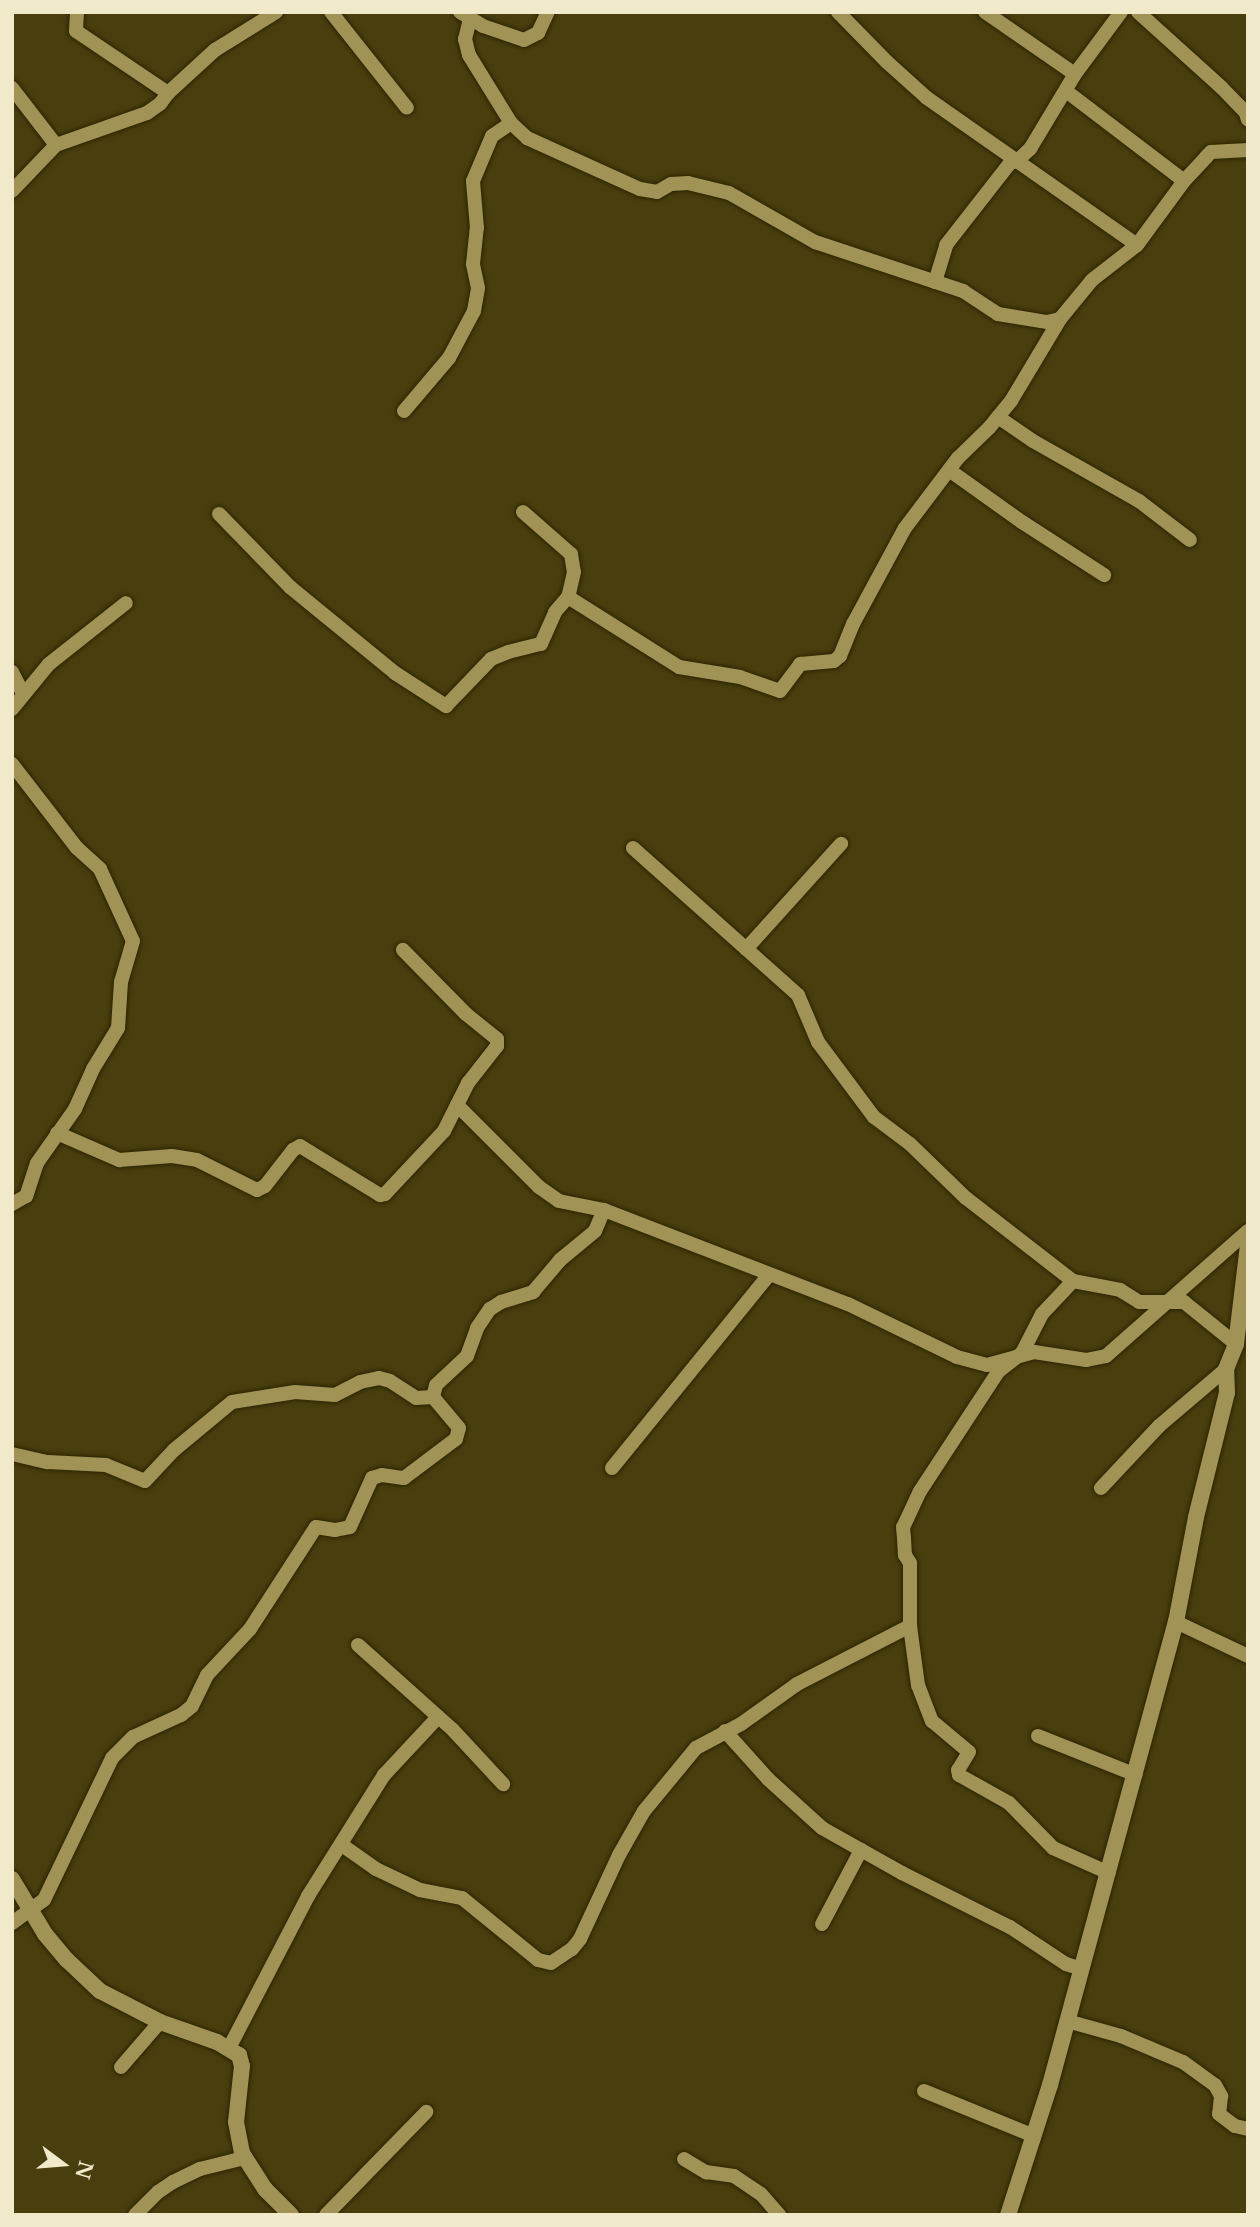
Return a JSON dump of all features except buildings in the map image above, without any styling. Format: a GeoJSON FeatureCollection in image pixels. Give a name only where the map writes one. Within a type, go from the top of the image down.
{"type":"FeatureCollection","features":[{"type":"Feature","properties":{"kind":"street"},"geometry":{"type":"LineString","coordinates":[[77,12],[76,31],[168,93]]}},
{"type":"Feature","properties":{"kind":"street"},"geometry":{"type":"LineString","coordinates":[[12,191],[56,145],[147,113],[160,104],[168,93],[215,50],[276,12]]}},
{"type":"Feature","properties":{"kind":"street"},"geometry":{"type":"LineString","coordinates":[[331,12],[407,108]]}},
{"type":"Feature","properties":{"kind":"street"},"geometry":{"type":"LineString","coordinates":[[548,12],[538,33],[524,40],[465,15],[465,44],[511,123],[527,138],[640,189],[657,192],[671,184],[688,183],[729,193],[815,242],[963,291],[998,314],[1047,322],[1060,318]]}},
{"type":"Feature","properties":{"kind":"street"},"geometry":{"type":"LineString","coordinates":[[838,12],[927,98],[1137,245]]}},
{"type":"Feature","properties":{"kind":"street"},"geometry":{"type":"LineString","coordinates":[[985,12],[1075,74]]}},
{"type":"Feature","properties":{"kind":"street"},"geometry":{"type":"LineString","coordinates":[[935,282],[946,245],[1010,163],[1017,161],[1030,149],[1075,74],[1121,12]]}},
{"type":"Feature","properties":{"kind":"street"},"geometry":{"type":"LineString","coordinates":[[1138,12],[1222,88],[1246,113],[1248,120]]}},
{"type":"Feature","properties":{"kind":"street"},"geometry":{"type":"LineString","coordinates":[[12,88],[56,145]]}},
{"type":"Feature","properties":{"kind":"street"},"geometry":{"type":"LineString","coordinates":[[1066,91],[1184,181]]}},
{"type":"Feature","properties":{"kind":"street"},"geometry":{"type":"LineString","coordinates":[[404,411],[449,358],[474,311],[478,288],[473,264],[477,228],[473,181],[492,136],[511,123]]}},
{"type":"Feature","properties":{"kind":"street"},"geometry":{"type":"LineString","coordinates":[[568,597],[679,667],[740,677],[780,691],[800,664],[834,661],[840,656],[853,624],[905,528],[949,470],[1011,401],[1060,318],[1092,281],[1137,245],[1184,181],[1211,152],[1248,150]]}},
{"type":"Feature","properties":{"kind":"street"},"geometry":{"type":"LineString","coordinates":[[998,417],[1033,441],[1139,501],[1190,540]]}},
{"type":"Feature","properties":{"kind":"street"},"geometry":{"type":"LineString","coordinates":[[949,470],[1021,522],[1104,575]]}},
{"type":"Feature","properties":{"kind":"street"},"geometry":{"type":"LineString","coordinates":[[219,514],[290,587],[395,673],[446,706],[491,659],[508,652],[541,645],[555,611],[568,597],[574,572],[571,554],[523,512]]}},
{"type":"Feature","properties":{"kind":"street"},"geometry":{"type":"LineString","coordinates":[[12,709],[49,664],[126,603]]}},
{"type":"Feature","properties":{"kind":"street"},"geometry":{"type":"LineString","coordinates":[[12,672],[23,694]]}},
{"type":"Feature","properties":{"kind":"street"},"geometry":{"type":"LineString","coordinates":[[12,764],[73,844],[100,869],[133,941],[121,982],[118,1028],[93,1069],[80,1099],[37,1163],[26,1196],[12,1203]]}},
{"type":"Feature","properties":{"kind":"street"},"geometry":{"type":"LineString","coordinates":[[746,949],[841,844]]}},
{"type":"Feature","properties":{"kind":"street"},"geometry":{"type":"LineString","coordinates":[[633,848],[797,995],[818,1042],[874,1117],[910,1144],[966,1198],[1073,1281],[1120,1290],[1139,1302],[1184,1302],[1237,1344]]}},
{"type":"Feature","properties":{"kind":"street"},"geometry":{"type":"LineString","coordinates":[[57,1133],[119,1160],[172,1156],[197,1160],[257,1190],[265,1186],[293,1150],[300,1146],[382,1195],[444,1131],[468,1083],[494,1053],[497,1039],[466,1014],[403,950]]}},
{"type":"Feature","properties":{"kind":"street"},"geometry":{"type":"LineString","coordinates":[[457,1105],[552,1197],[604,1210],[848,1304],[973,1362],[999,1363],[1021,1353],[1034,1352],[1086,1360],[1106,1356],[1248,1231]]}},
{"type":"Feature","properties":{"kind":"street"},"geometry":{"type":"LineString","coordinates":[[433,1397],[436,1385],[467,1356],[477,1328],[490,1309],[501,1302],[533,1292],[560,1260],[595,1231],[604,1210]]}},
{"type":"Feature","properties":{"kind":"street"},"geometry":{"type":"LineString","coordinates":[[1101,1488],[1159,1426],[1226,1369],[1237,1344],[1248,1245]]}},
{"type":"Feature","properties":{"kind":"street"},"geometry":{"type":"LineString","coordinates":[[612,1468],[769,1275]]}},
{"type":"Feature","properties":{"kind":"street"},"geometry":{"type":"LineString","coordinates":[[1073,1281],[1042,1314],[1021,1353],[998,1371],[920,1491],[903,1527],[905,1555],[910,1563],[910,1626],[918,1685],[931,1719],[969,1752],[958,1770],[958,1775],[1009,1803],[1053,1849],[1109,1873]]}},
{"type":"Feature","properties":{"kind":"street"},"geometry":{"type":"LineString","coordinates":[[1008,2215],[1034,2136],[1109,1873],[1176,1622],[1196,1517],[1227,1393],[1226,1369]]}},
{"type":"Feature","properties":{"kind":"street"},"geometry":{"type":"LineString","coordinates":[[12,1454],[48,1462],[106,1465],[145,1481],[173,1451],[232,1402],[295,1392],[335,1395],[360,1382],[379,1378],[390,1381],[416,1398],[433,1397]]}},
{"type":"Feature","properties":{"kind":"street"},"geometry":{"type":"LineString","coordinates":[[12,1923],[31,1911],[49,1891],[112,1758],[133,1737],[181,1715],[192,1706],[212,1668],[250,1629],[316,1527],[335,1530],[350,1527],[372,1478],[382,1475],[404,1478],[457,1438],[459,1428],[433,1397]]}},
{"type":"Feature","properties":{"kind":"street"},"geometry":{"type":"LineString","coordinates":[[1176,1622],[1248,1656]]}},
{"type":"Feature","properties":{"kind":"street"},"geometry":{"type":"LineString","coordinates":[[342,1845],[376,1869],[420,1890],[462,1898],[538,1960],[551,1963],[572,1949],[580,1939],[619,1855],[651,1801],[696,1748],[797,1684],[910,1626]]}},
{"type":"Feature","properties":{"kind":"street"},"geometry":{"type":"LineString","coordinates":[[358,1645],[438,1717],[503,1784]]}},
{"type":"Feature","properties":{"kind":"street"},"geometry":{"type":"LineString","coordinates":[[229,2048],[309,1896],[390,1767],[438,1717]]}},
{"type":"Feature","properties":{"kind":"street"},"geometry":{"type":"LineString","coordinates":[[725,1731],[791,1802],[822,1828],[1010,1927],[1066,1964],[1081,1969]]}},
{"type":"Feature","properties":{"kind":"street"},"geometry":{"type":"LineString","coordinates":[[1038,1736],[1136,1775]]}},
{"type":"Feature","properties":{"kind":"street"},"geometry":{"type":"LineString","coordinates":[[822,1924],[860,1850]]}},
{"type":"Feature","properties":{"kind":"street"},"geometry":{"type":"LineString","coordinates":[[12,1879],[57,1949],[92,1984],[118,2001],[160,2022],[229,2048],[242,2061],[236,2122],[238,2140],[244,2158],[265,2189],[290,2215]]}},
{"type":"Feature","properties":{"kind":"street"},"geometry":{"type":"LineString","coordinates":[[1067,2021],[1121,2036],[1183,2062],[1215,2085],[1221,2096],[1219,2114],[1236,2126],[1248,2129]]}},
{"type":"Feature","properties":{"kind":"street"},"geometry":{"type":"LineString","coordinates":[[121,2067],[160,2022]]}},
{"type":"Feature","properties":{"kind":"street"},"geometry":{"type":"LineString","coordinates":[[924,2091],[1034,2136]]}},
{"type":"Feature","properties":{"kind":"street"},"geometry":{"type":"LineString","coordinates":[[326,2215],[426,2112]]}},
{"type":"Feature","properties":{"kind":"street"},"geometry":{"type":"LineString","coordinates":[[135,2215],[158,2192],[173,2182],[200,2169],[244,2158]]}},
{"type":"Feature","properties":{"kind":"street"},"geometry":{"type":"LineString","coordinates":[[684,2159],[706,2172],[734,2176],[761,2194],[779,2215]]}}]}
